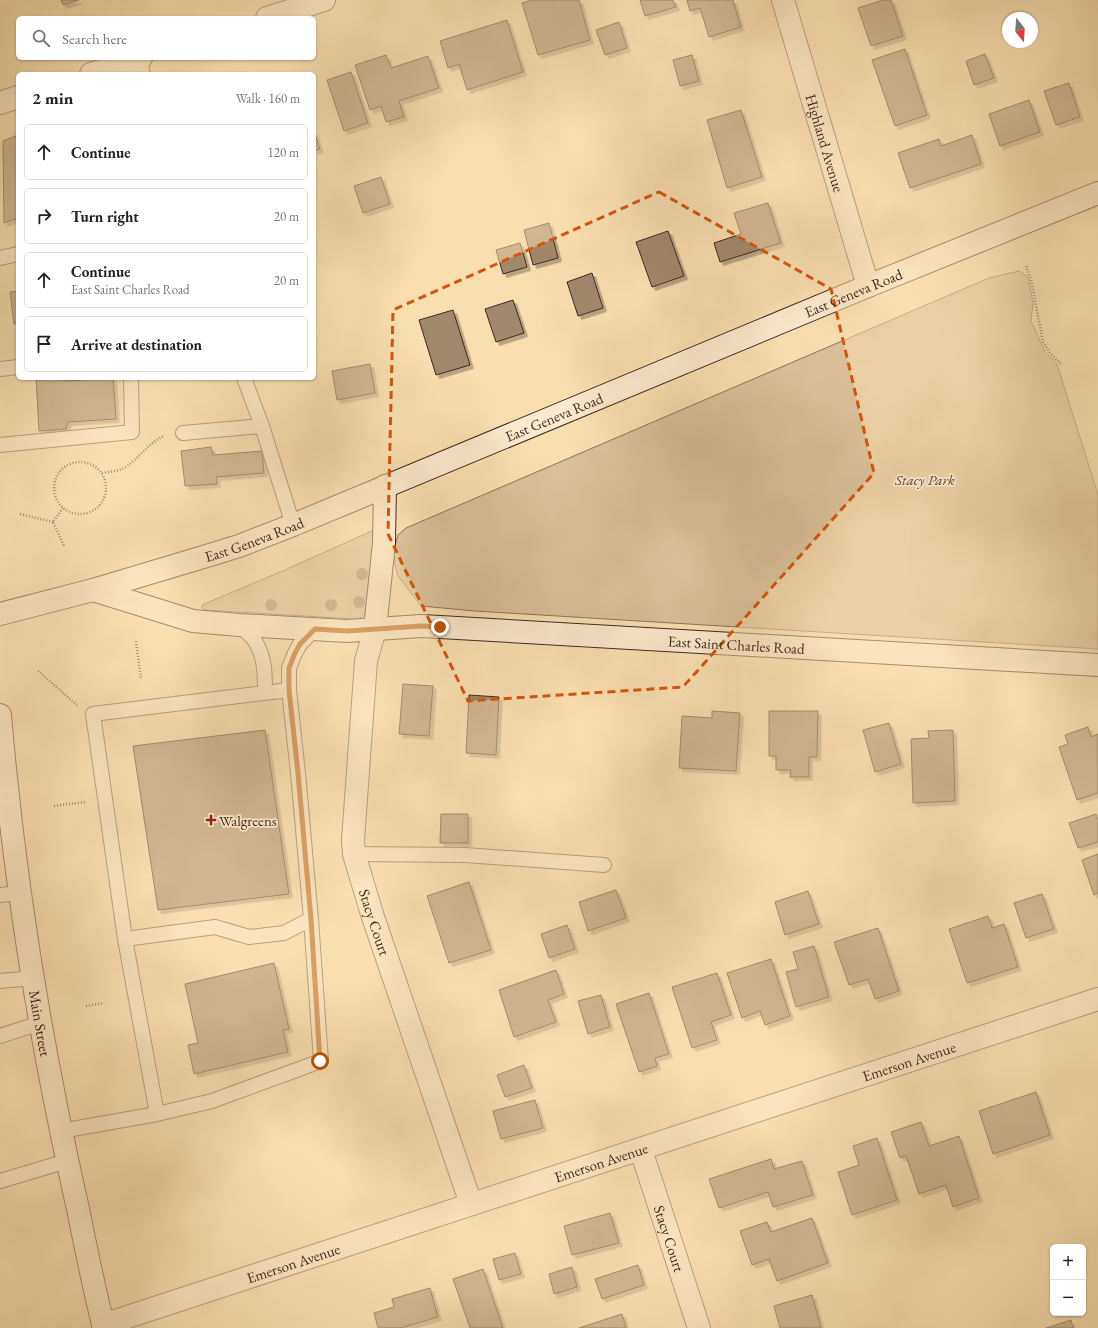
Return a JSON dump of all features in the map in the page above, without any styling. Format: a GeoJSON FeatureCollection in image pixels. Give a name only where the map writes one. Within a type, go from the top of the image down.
{"type":"FeatureCollection","features":[{"type":"Feature","properties":{"kind":"street"},"geometry":{"type":"LineString","coordinates":[[273,16],[324,0]]}},
{"type":"Feature","properties":{"kind":"street","name":"Highland Avenue"},"geometry":{"type":"LineString","coordinates":[[783,0],[868,286]]}},
{"type":"Feature","properties":{"kind":"street"},"geometry":{"type":"LineString","coordinates":[[101,72],[141,64]]}},
{"type":"Feature","properties":{"kind":"street"},"geometry":{"type":"LineString","coordinates":[[0,102],[16,98]]}},
{"type":"Feature","properties":{"kind":"street","name":"East Geneva Road"},"geometry":{"type":"LineString","coordinates":[[0,614],[92,590],[232,548],[293,525],[868,286],[1098,193]]}},
{"type":"Feature","properties":{"kind":"street","name":"Stacy Court"},"geometry":{"type":"LineString","coordinates":[[385,486],[384,543],[375,628],[366,661],[353,840],[354,854],[372,914],[471,1204]]}},
{"type":"Feature","properties":{"kind":"street","name":"East Saint Charles Road"},"geometry":{"type":"LineString","coordinates":[[92,590],[193,621],[239,625],[347,631],[421,626],[1098,665]]}},
{"type":"Feature","properties":{"kind":"street","name":"Main Street"},"geometry":{"type":"LineString","coordinates":[[0,715],[10,894],[33,978],[40,1023],[67,1161],[104,1327]]}},
{"type":"Feature","properties":{"kind":"street","name":"Emerson Avenue"},"geometry":{"type":"LineString","coordinates":[[104,1327],[471,1204],[641,1150],[1098,999]]}},
{"type":"Feature","properties":{"kind":"street","name":"Stacy Court"},"geometry":{"type":"LineString","coordinates":[[641,1150],[699,1328]]}},
{"type":"Feature","properties":{"kind":"lane"},"geometry":{"type":"LineString","coordinates":[[0,258],[16,254]]}},
{"type":"Feature","properties":{"kind":"lane"},"geometry":{"type":"LineString","coordinates":[[0,369],[16,367]]}},
{"type":"Feature","properties":{"kind":"lane"},"geometry":{"type":"LineString","coordinates":[[0,445],[132,432],[131,380]]}},
{"type":"Feature","properties":{"kind":"lane"},"geometry":{"type":"LineString","coordinates":[[245,380],[262,426],[293,525]]}},
{"type":"Feature","properties":{"kind":"lane"},"geometry":{"type":"LineString","coordinates":[[183,433],[262,426]]}},
{"type":"Feature","properties":{"kind":"lane"},"geometry":{"type":"LineString","coordinates":[[239,625],[254,639],[263,658],[265,693]]}},
{"type":"Feature","properties":{"kind":"lane"},"geometry":{"type":"LineString","coordinates":[[61,1131],[158,1114],[212,1101],[320,1061],[311,919],[289,690],[289,668],[295,653],[300,644],[315,629]]}},
{"type":"Feature","properties":{"kind":"lane"},"geometry":{"type":"LineString","coordinates":[[158,1114],[125,939],[94,714],[289,690]]}},
{"type":"Feature","properties":{"kind":"lane"},"geometry":{"type":"LineString","coordinates":[[354,854],[465,856],[604,865]]}},
{"type":"Feature","properties":{"kind":"lane"},"geometry":{"type":"LineString","coordinates":[[125,939],[215,927],[250,937],[284,933],[311,919]]}},
{"type":"Feature","properties":{"kind":"lane"},"geometry":{"type":"LineString","coordinates":[[0,981],[33,978]]}},
{"type":"Feature","properties":{"kind":"lane"},"geometry":{"type":"LineString","coordinates":[[0,1036],[40,1023]]}},
{"type":"Feature","properties":{"kind":"lane"},"geometry":{"type":"LineString","coordinates":[[0,1180],[67,1161]]}},
{"type":"Feature","properties":{"kind":"path"},"geometry":{"type":"LineString","coordinates":[[1026,266],[1031,279],[1043,342],[1050,353],[1062,365]]}},
{"type":"Feature","properties":{"kind":"path"},"geometry":{"type":"LineString","coordinates":[[102,473],[124,468],[147,447],[168,434],[183,433]]}},
{"type":"Feature","properties":{"kind":"path"},"geometry":{"type":"LineString","coordinates":[[74,462],[90,463],[97,468],[102,473],[106,481],[105,497],[100,504],[94,510],[79,514],[70,512],[63,508],[58,502],[54,490],[56,478],[60,471],[74,462]]}},
{"type":"Feature","properties":{"kind":"path"},"geometry":{"type":"LineString","coordinates":[[53,522],[63,508]]}},
{"type":"Feature","properties":{"kind":"path"},"geometry":{"type":"LineString","coordinates":[[20,514],[53,522]]}},
{"type":"Feature","properties":{"kind":"path"},"geometry":{"type":"LineString","coordinates":[[53,522],[64,546]]}},
{"type":"Feature","properties":{"kind":"path"},"geometry":{"type":"LineString","coordinates":[[136,641],[141,679]]}},
{"type":"Feature","properties":{"kind":"path"},"geometry":{"type":"LineString","coordinates":[[38,671],[80,707]]}},
{"type":"Feature","properties":{"kind":"path"},"geometry":{"type":"LineString","coordinates":[[54,806],[92,801]]}},
{"type":"Feature","properties":{"kind":"path"},"geometry":{"type":"LineString","coordinates":[[86,1006],[104,1003]]}},
{"type":"Feature","properties":{"kind":"highlighted area"},"geometry":{"type":"Polygon","coordinates":[[[659,192],[831,289],[874,473],[683,687],[468,701],[388,534],[393,310],[659,192]]]}},
{"type":"Feature","properties":{"kind":"green space","name":"Stacy Park"},"geometry":{"type":"Polygon","coordinates":[[[1019,271],[1028,277],[1033,303],[1031,321],[1045,352],[1057,364],[1098,495],[1098,649],[475,611],[421,606],[398,576],[395,565],[394,549],[398,535],[406,528],[989,278],[1019,271]]]}},
{"type":"Feature","properties":{"kind":"green space"},"geometry":{"type":"Polygon","coordinates":[[[372,531],[374,533],[365,614],[360,618],[354,619],[205,610],[202,608],[202,605],[372,531]]]}},
{"type":"Feature","properties":{"kind":"building"},"geometry":{"type":"Polygon","coordinates":[[[61,0],[79,0],[63,5],[61,0]]]}},
{"type":"Feature","properties":{"kind":"building"},"geometry":{"type":"Polygon","coordinates":[[[532,0],[579,0],[590,40],[538,55],[522,3],[532,0]]]}},
{"type":"Feature","properties":{"kind":"building"},"geometry":{"type":"Polygon","coordinates":[[[640,0],[673,0],[676,7],[645,16],[640,0]]]}},
{"type":"Feature","properties":{"kind":"building"},"geometry":{"type":"Polygon","coordinates":[[[687,0],[733,0],[741,27],[709,37],[700,8],[690,11],[687,0]]]}},
{"type":"Feature","properties":{"kind":"building"},"geometry":{"type":"Polygon","coordinates":[[[883,0],[891,0],[903,36],[871,46],[858,8],[883,0]]]}},
{"type":"Feature","properties":{"kind":"building"},"geometry":{"type":"Polygon","coordinates":[[[507,20],[523,72],[467,90],[459,64],[448,68],[440,41],[507,20]]]}},
{"type":"Feature","properties":{"kind":"building"},"geometry":{"type":"Polygon","coordinates":[[[619,22],[627,48],[605,55],[596,30],[619,22]]]}},
{"type":"Feature","properties":{"kind":"building"},"geometry":{"type":"Polygon","coordinates":[[[905,49],[927,115],[895,126],[872,60],[905,49]]]}},
{"type":"Feature","properties":{"kind":"building"},"geometry":{"type":"Polygon","coordinates":[[[985,54],[994,78],[974,85],[966,61],[985,54]]]}},
{"type":"Feature","properties":{"kind":"building"},"geometry":{"type":"Polygon","coordinates":[[[386,55],[391,68],[428,56],[439,88],[399,101],[404,117],[386,122],[381,106],[370,110],[355,65],[386,55]]]}},
{"type":"Feature","properties":{"kind":"building"},"geometry":{"type":"Polygon","coordinates":[[[692,55],[699,81],[680,86],[673,60],[692,55]]]}},
{"type":"Feature","properties":{"kind":"building"},"geometry":{"type":"Polygon","coordinates":[[[351,72],[368,123],[344,131],[327,80],[351,72]]]}},
{"type":"Feature","properties":{"kind":"building"},"geometry":{"type":"Polygon","coordinates":[[[1069,83],[1080,117],[1056,125],[1044,91],[1069,83]]]}},
{"type":"Feature","properties":{"kind":"building"},"geometry":{"type":"Polygon","coordinates":[[[1029,100],[1040,132],[1000,146],[989,114],[1029,100]]]}},
{"type":"Feature","properties":{"kind":"building"},"geometry":{"type":"Polygon","coordinates":[[[741,110],[762,177],[727,188],[707,120],[741,110]]]}},
{"type":"Feature","properties":{"kind":"building"},"geometry":{"type":"Polygon","coordinates":[[[972,135],[981,164],[910,188],[898,153],[939,139],[941,146],[972,135]]]}},
{"type":"Feature","properties":{"kind":"building"},"geometry":{"type":"Polygon","coordinates":[[[16,136],[16,219],[4,223],[3,141],[16,136]]]}},
{"type":"Feature","properties":{"kind":"building"},"geometry":{"type":"Polygon","coordinates":[[[316,137],[320,149],[316,150],[316,137]]]}},
{"type":"Feature","properties":{"kind":"building"},"geometry":{"type":"Polygon","coordinates":[[[381,177],[390,204],[363,213],[354,186],[381,177]]]}},
{"type":"Feature","properties":{"kind":"building"},"geometry":{"type":"Polygon","coordinates":[[[768,203],[781,243],[720,262],[714,243],[741,234],[734,213],[768,203]]]}},
{"type":"Feature","properties":{"kind":"building"},"geometry":{"type":"Polygon","coordinates":[[[549,223],[558,258],[533,265],[524,230],[549,223]]]}},
{"type":"Feature","properties":{"kind":"building"},"geometry":{"type":"Polygon","coordinates":[[[668,231],[684,276],[652,287],[636,242],[668,231]]]}},
{"type":"Feature","properties":{"kind":"building"},"geometry":{"type":"Polygon","coordinates":[[[520,243],[527,267],[503,274],[496,250],[520,243]]]}},
{"type":"Feature","properties":{"kind":"building"},"geometry":{"type":"Polygon","coordinates":[[[592,273],[603,308],[578,316],[567,282],[592,273]]]}},
{"type":"Feature","properties":{"kind":"building"},"geometry":{"type":"Polygon","coordinates":[[[16,291],[16,324],[14,324],[10,292],[16,291]]]}},
{"type":"Feature","properties":{"kind":"building"},"geometry":{"type":"Polygon","coordinates":[[[513,300],[524,333],[496,342],[485,309],[513,300]]]}},
{"type":"Feature","properties":{"kind":"building"},"geometry":{"type":"Polygon","coordinates":[[[453,310],[470,365],[436,375],[419,320],[453,310]]]}},
{"type":"Feature","properties":{"kind":"building"},"geometry":{"type":"Polygon","coordinates":[[[370,364],[375,393],[337,400],[332,371],[370,364]]]}},
{"type":"Feature","properties":{"kind":"building"},"geometry":{"type":"Polygon","coordinates":[[[36,380],[113,380],[116,419],[68,422],[66,429],[39,431],[36,380]]]}},
{"type":"Feature","properties":{"kind":"building"},"geometry":{"type":"Polygon","coordinates":[[[211,447],[213,455],[262,451],[264,473],[216,477],[217,484],[185,486],[181,451],[211,447]]]}},
{"type":"Feature","properties":{"kind":"building"},"geometry":{"type":"Polygon","coordinates":[[[403,684],[433,686],[429,736],[399,734],[403,684]]]}},
{"type":"Feature","properties":{"kind":"building"},"geometry":{"type":"Polygon","coordinates":[[[469,695],[499,697],[496,755],[466,753],[469,695]]]}},
{"type":"Feature","properties":{"kind":"building"},"geometry":{"type":"Polygon","coordinates":[[[712,711],[740,713],[736,771],[679,768],[682,716],[712,718],[712,711]]]}},
{"type":"Feature","properties":{"kind":"building"},"geometry":{"type":"Polygon","coordinates":[[[769,711],[818,711],[817,757],[809,757],[809,777],[790,777],[791,770],[776,770],[776,756],[769,756],[769,711]]]}},
{"type":"Feature","properties":{"kind":"building"},"geometry":{"type":"Polygon","coordinates":[[[889,723],[901,764],[875,772],[863,730],[889,723]]]}},
{"type":"Feature","properties":{"kind":"building"},"geometry":{"type":"Polygon","coordinates":[[[1088,727],[1091,737],[1098,734],[1098,793],[1077,800],[1059,747],[1068,744],[1065,735],[1088,727]]]}},
{"type":"Feature","properties":{"kind":"building","name":"Walgreens"},"geometry":{"type":"Polygon","coordinates":[[[265,730],[289,894],[158,910],[133,746],[265,730]]]}},
{"type":"Feature","properties":{"kind":"building"},"geometry":{"type":"Polygon","coordinates":[[[953,730],[955,801],[913,803],[911,739],[929,738],[928,731],[953,730]]]}},
{"type":"Feature","properties":{"kind":"building"},"geometry":{"type":"Polygon","coordinates":[[[441,814],[468,814],[468,843],[440,843],[441,814]]]}},
{"type":"Feature","properties":{"kind":"building"},"geometry":{"type":"Polygon","coordinates":[[[1096,814],[1098,821],[1098,842],[1078,848],[1069,823],[1096,814]]]}},
{"type":"Feature","properties":{"kind":"building"},"geometry":{"type":"Polygon","coordinates":[[[1098,854],[1098,893],[1094,895],[1082,860],[1098,854]]]}},
{"type":"Feature","properties":{"kind":"building"},"geometry":{"type":"Polygon","coordinates":[[[469,882],[491,950],[449,963],[427,896],[469,882]]]}},
{"type":"Feature","properties":{"kind":"building"},"geometry":{"type":"Polygon","coordinates":[[[616,890],[626,918],[588,931],[579,902],[616,890]]]}},
{"type":"Feature","properties":{"kind":"building"},"geometry":{"type":"Polygon","coordinates":[[[808,891],[819,924],[785,935],[775,902],[808,891]]]}},
{"type":"Feature","properties":{"kind":"building"},"geometry":{"type":"Polygon","coordinates":[[[1042,894],[1054,929],[1026,938],[1014,903],[1042,894]]]}},
{"type":"Feature","properties":{"kind":"building"},"geometry":{"type":"Polygon","coordinates":[[[988,916],[992,928],[1004,924],[1018,967],[967,983],[949,929],[988,916]]]}},
{"type":"Feature","properties":{"kind":"building"},"geometry":{"type":"Polygon","coordinates":[[[567,925],[575,949],[549,958],[541,934],[567,925]]]}},
{"type":"Feature","properties":{"kind":"building"},"geometry":{"type":"Polygon","coordinates":[[[878,928],[899,991],[875,999],[868,979],[849,985],[834,942],[878,928]]]}},
{"type":"Feature","properties":{"kind":"building"},"geometry":{"type":"Polygon","coordinates":[[[814,946],[829,997],[796,1007],[786,972],[798,969],[793,952],[814,946]]]}},
{"type":"Feature","properties":{"kind":"building"},"geometry":{"type":"Polygon","coordinates":[[[771,959],[790,1016],[765,1025],[760,1011],[742,1018],[727,973],[771,959]]]}},
{"type":"Feature","properties":{"kind":"building"},"geometry":{"type":"Polygon","coordinates":[[[274,963],[289,1029],[283,1030],[288,1052],[194,1074],[188,1045],[198,1043],[185,984],[274,963]]]}},
{"type":"Feature","properties":{"kind":"building"},"geometry":{"type":"Polygon","coordinates":[[[556,970],[564,994],[548,1000],[556,1022],[514,1037],[499,990],[556,970]]]}},
{"type":"Feature","properties":{"kind":"building"},"geometry":{"type":"Polygon","coordinates":[[[717,973],[731,1015],[711,1022],[717,1040],[692,1048],[672,987],[717,973]]]}},
{"type":"Feature","properties":{"kind":"building"},"geometry":{"type":"Polygon","coordinates":[[[649,993],[669,1054],[655,1058],[657,1066],[639,1072],[616,1004],[649,993]]]}},
{"type":"Feature","properties":{"kind":"building"},"geometry":{"type":"Polygon","coordinates":[[[601,995],[610,1027],[588,1034],[578,1001],[601,995]]]}},
{"type":"Feature","properties":{"kind":"building"},"geometry":{"type":"Polygon","coordinates":[[[524,1065],[532,1088],[505,1097],[497,1075],[524,1065]]]}},
{"type":"Feature","properties":{"kind":"building"},"geometry":{"type":"Polygon","coordinates":[[[1036,1092],[1050,1135],[993,1154],[979,1111],[1036,1092]]]}},
{"type":"Feature","properties":{"kind":"building"},"geometry":{"type":"Polygon","coordinates":[[[535,1100],[543,1128],[501,1139],[493,1111],[535,1100]]]}},
{"type":"Feature","properties":{"kind":"building"},"geometry":{"type":"Polygon","coordinates":[[[921,1122],[929,1146],[959,1136],[979,1198],[953,1207],[946,1185],[919,1194],[906,1156],[900,1158],[891,1132],[921,1122]]]}},
{"type":"Feature","properties":{"kind":"building"},"geometry":{"type":"Polygon","coordinates":[[[877,1138],[897,1200],[852,1215],[838,1172],[859,1165],[853,1146],[877,1138]]]}},
{"type":"Feature","properties":{"kind":"building"},"geometry":{"type":"Polygon","coordinates":[[[771,1159],[774,1169],[802,1161],[813,1195],[773,1207],[768,1192],[719,1208],[709,1179],[771,1159]]]}},
{"type":"Feature","properties":{"kind":"building"},"geometry":{"type":"Polygon","coordinates":[[[610,1213],[619,1243],[572,1255],[564,1226],[610,1213]]]}},
{"type":"Feature","properties":{"kind":"building"},"geometry":{"type":"Polygon","coordinates":[[[812,1218],[828,1263],[777,1281],[769,1259],[752,1265],[740,1231],[767,1222],[771,1232],[812,1218]]]}},
{"type":"Feature","properties":{"kind":"building"},"geometry":{"type":"Polygon","coordinates":[[[515,1253],[521,1274],[499,1280],[493,1259],[515,1253]]]}},
{"type":"Feature","properties":{"kind":"building"},"geometry":{"type":"Polygon","coordinates":[[[638,1265],[644,1285],[602,1299],[595,1279],[638,1265]]]}},
{"type":"Feature","properties":{"kind":"building"},"geometry":{"type":"Polygon","coordinates":[[[572,1267],[577,1287],[554,1294],[549,1274],[572,1267]]]}},
{"type":"Feature","properties":{"kind":"building"},"geometry":{"type":"Polygon","coordinates":[[[483,1269],[503,1328],[470,1328],[453,1279],[483,1269]]]}},
{"type":"Feature","properties":{"kind":"building"},"geometry":{"type":"Polygon","coordinates":[[[430,1288],[438,1317],[401,1328],[378,1328],[374,1313],[394,1307],[392,1299],[430,1288]]]}},
{"type":"Feature","properties":{"kind":"building"},"geometry":{"type":"Polygon","coordinates":[[[812,1295],[821,1328],[780,1328],[774,1306],[812,1295]]]}},
{"type":"Feature","properties":{"kind":"building"},"geometry":{"type":"Polygon","coordinates":[[[622,1314],[626,1328],[579,1328],[622,1314]]]}},
{"type":"Feature","properties":{"kind":"building"},"geometry":{"type":"Polygon","coordinates":[[[1071,1320],[1073,1328],[1046,1328],[1071,1320]]]}},
{"type":"Feature","properties":{"kind":"place","name":"Walgreens"},"geometry":{"type":"Point","coordinates":[211,820]}},
{"type":"Feature","properties":{"kind":"route"},"geometry":{"type":"LineString","coordinates":[[320,1061],[311,919],[289,690],[289,668],[300,644],[315,629],[347,631],[421,626],[440,627]]}}]}
